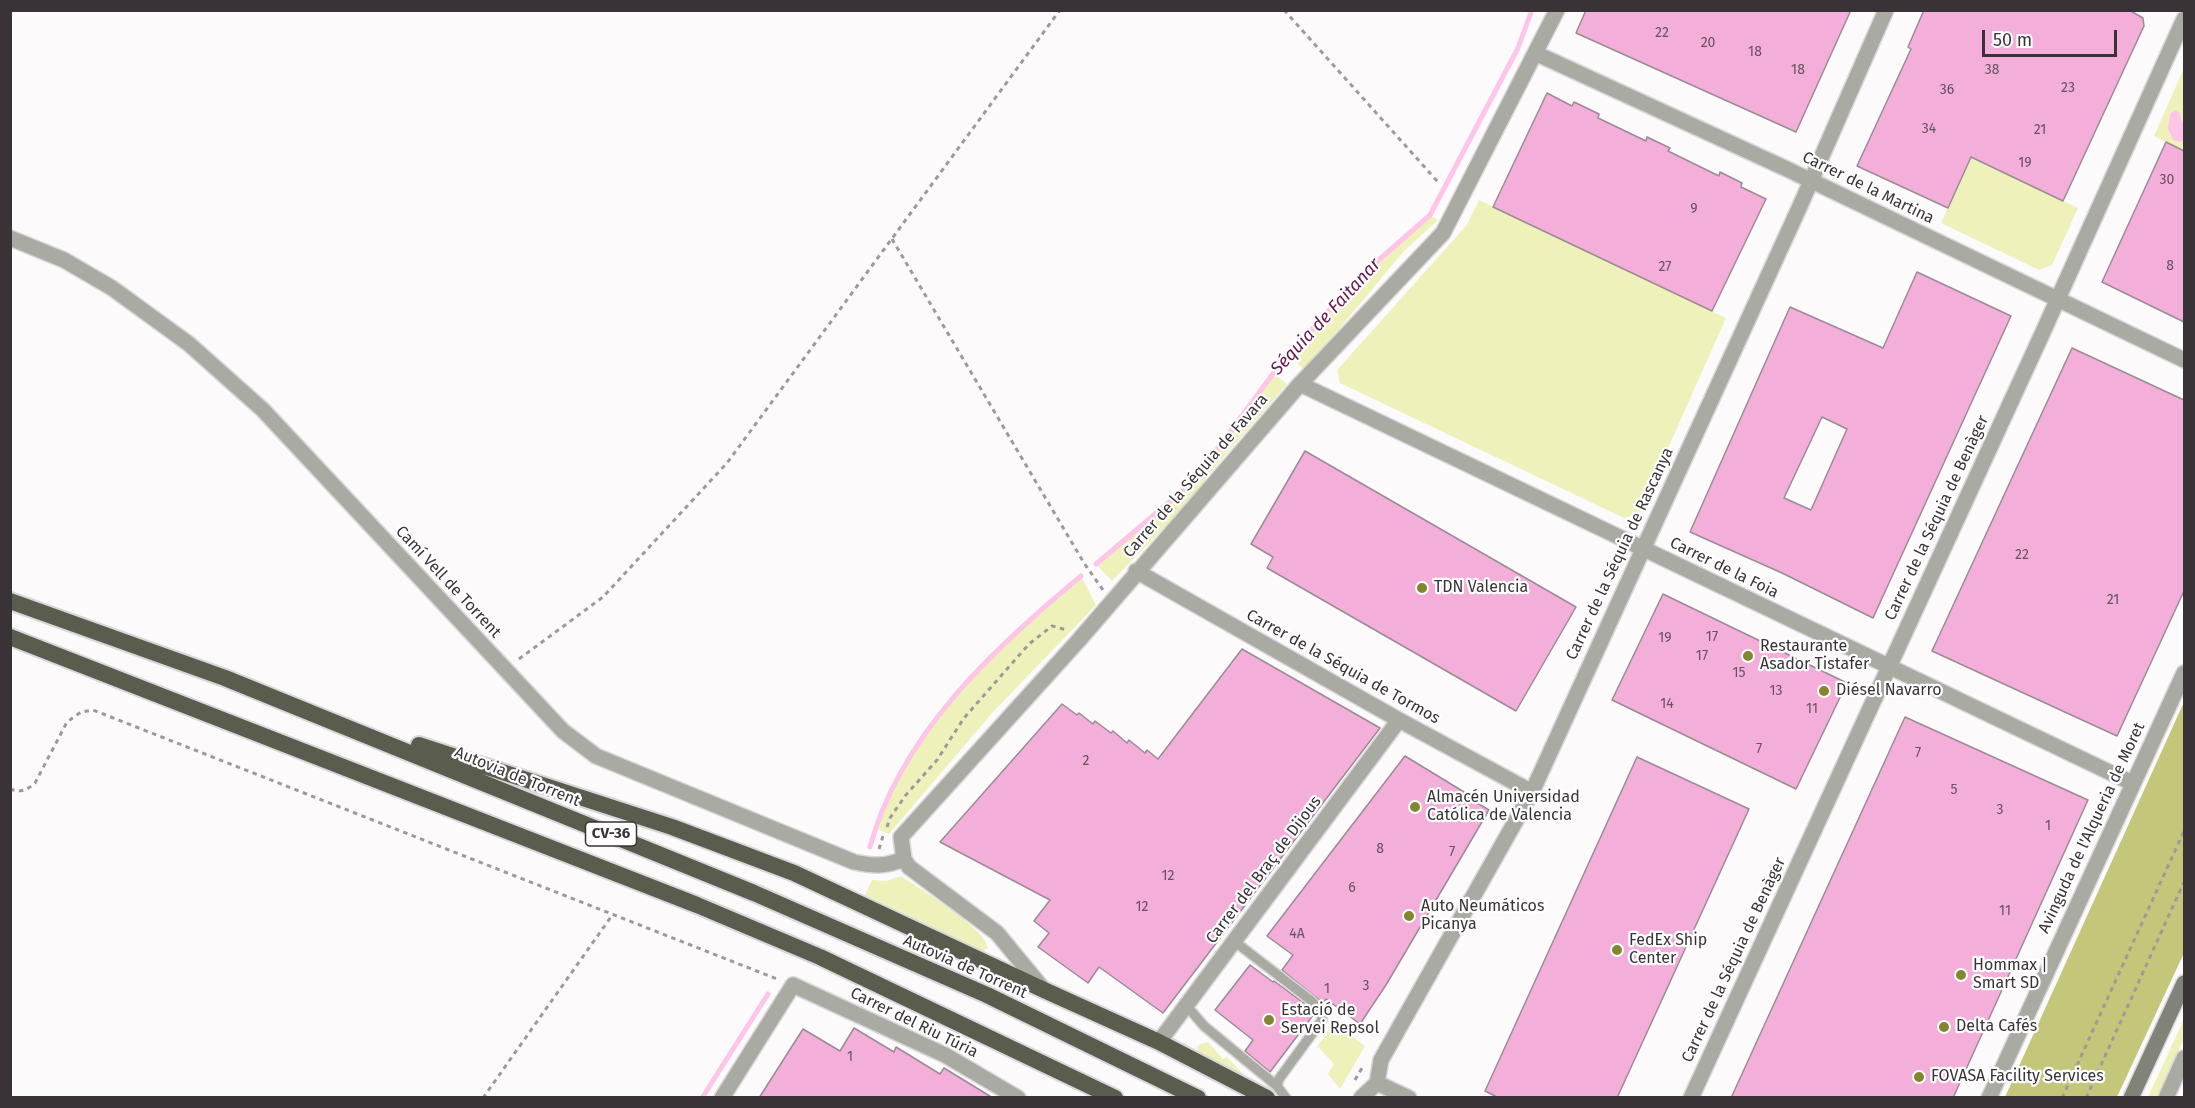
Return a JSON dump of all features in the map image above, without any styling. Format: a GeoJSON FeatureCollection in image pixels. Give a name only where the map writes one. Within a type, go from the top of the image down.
{"type":"FeatureCollection","features":[{"type":"Feature","properties":{"kind":"highway","name":"Autovia de Torrent"},"geometry":{"type":"LineString","coordinates":[[10,601],[225,678],[754,893],[987,995],[1198,1098]]}},
{"type":"Feature","properties":{"kind":"highway","name":"CV-36"},"geometry":{"type":"LineString","coordinates":[[10,638],[697,905],[820,957],[1115,1098]]}},
{"type":"Feature","properties":{"kind":"highway"},"geometry":{"type":"LineString","coordinates":[[225,678],[480,766],[672,827],[794,873],[1044,990],[1272,1092]]}},
{"type":"Feature","properties":{"kind":"highway"},"geometry":{"type":"LineString","coordinates":[[997,1040],[1099,1098]]}},
{"type":"Feature","properties":{"kind":"main road"},"geometry":{"type":"LineString","coordinates":[[2131,1098],[2184,983]]}},
{"type":"Feature","properties":{"kind":"street","name":"Carrer de la Séquia de Favara"},"geometry":{"type":"LineString","coordinates":[[904,859],[901,837],[1072,648],[1136,571],[1300,384],[1443,233],[1557,10]]}},
{"type":"Feature","properties":{"kind":"street","name":"Carrer de la Séquia de Rascanya"},"geometry":{"type":"LineString","coordinates":[[1377,1083],[1381,1060],[1532,792],[1812,181],[1887,10]]}},
{"type":"Feature","properties":{"kind":"street","name":"Carrer de la Séquia de Benàger"},"geometry":{"type":"LineString","coordinates":[[1691,1098],[2058,300],[2184,19]]}},
{"type":"Feature","properties":{"kind":"street","name":"Carrer de la Martina"},"geometry":{"type":"LineString","coordinates":[[1535,53],[1812,181],[2184,360]]}},
{"type":"Feature","properties":{"kind":"street","name":"Camí Vell de Torrent"},"geometry":{"type":"LineString","coordinates":[[10,238],[64,260],[112,288],[189,344],[263,410],[563,731],[596,756],[854,862],[888,866],[904,859]]}},
{"type":"Feature","properties":{"kind":"street","name":"Carrer de la Foia"},"geometry":{"type":"LineString","coordinates":[[1300,384],[1888,668],[2132,783]]}},
{"type":"Feature","properties":{"kind":"street","name":"Carrer de la Séquia de Tormos"},"geometry":{"type":"LineString","coordinates":[[1136,571],[1399,720],[1532,792]]}},
{"type":"Feature","properties":{"kind":"street","name":"Avinguda de l'Alqueria de Moret"},"geometry":{"type":"LineString","coordinates":[[1989,1098],[2184,673]]}},
{"type":"Feature","properties":{"kind":"street","name":"Carrer del Braç de Dijous"},"geometry":{"type":"LineString","coordinates":[[1159,1042],[1399,720]]}},
{"type":"Feature","properties":{"kind":"street"},"geometry":{"type":"LineString","coordinates":[[904,859],[909,867],[997,933],[1044,990]]}},
{"type":"Feature","properties":{"kind":"street"},"geometry":{"type":"LineString","coordinates":[[722,1098],[793,985]]}},
{"type":"Feature","properties":{"kind":"street","name":"Carrer del Riu Túria"},"geometry":{"type":"LineString","coordinates":[[793,985],[945,1055],[1018,1098]]}},
{"type":"Feature","properties":{"kind":"street"},"geometry":{"type":"LineString","coordinates":[[2166,1098],[2184,1058]]}},
{"type":"Feature","properties":{"kind":"street"},"geometry":{"type":"LineString","coordinates":[[1358,1092],[1377,1083],[1409,1098]]}},
{"type":"Feature","properties":{"kind":"lane"},"geometry":{"type":"LineString","coordinates":[[1234,941],[1310,999],[1322,1015],[1322,1020],[1272,1092]]}},
{"type":"Feature","properties":{"kind":"lane"},"geometry":{"type":"LineString","coordinates":[[1186,1005],[1204,1026],[1272,1092],[1286,1098]]}},
{"type":"Feature","properties":{"kind":"path"},"geometry":{"type":"LineString","coordinates":[[505,669],[603,597],[727,463],[1060,10]]}},
{"type":"Feature","properties":{"kind":"path"},"geometry":{"type":"LineString","coordinates":[[1285,11],[1438,182]]}},
{"type":"Feature","properties":{"kind":"path"},"geometry":{"type":"LineString","coordinates":[[892,239],[1083,563],[1111,602]]}},
{"type":"Feature","properties":{"kind":"path"},"geometry":{"type":"LineString","coordinates":[[878,850],[890,818],[905,796],[937,760],[964,718],[1021,652],[1052,626],[1059,626],[1071,632]]}},
{"type":"Feature","properties":{"kind":"path"},"geometry":{"type":"LineString","coordinates":[[10,789],[27,790],[35,783],[67,722],[81,712],[93,710],[793,985]]}},
{"type":"Feature","properties":{"kind":"path"},"geometry":{"type":"LineString","coordinates":[[2062,1098],[2184,831]]}},
{"type":"Feature","properties":{"kind":"path"},"geometry":{"type":"LineString","coordinates":[[2086,1098],[2184,882]]}},
{"type":"Feature","properties":{"kind":"path"},"geometry":{"type":"LineString","coordinates":[[483,1098],[614,914]]}},
{"type":"Feature","properties":{"kind":"path"},"geometry":{"type":"LineString","coordinates":[[1358,1092],[1355,1079],[1366,1061]]}},
{"type":"Feature","properties":{"kind":"green space"},"geometry":{"type":"Polygon","coordinates":[[[2184,68],[2184,151],[2154,136],[2184,68]]]}},
{"type":"Feature","properties":{"kind":"green space"},"geometry":{"type":"Polygon","coordinates":[[[1971,157],[2078,208],[2052,265],[2039,270],[1941,223],[1971,157]]]}},
{"type":"Feature","properties":{"kind":"green space"},"geometry":{"type":"Polygon","coordinates":[[[1479,200],[1726,318],[1639,513],[1624,518],[1340,383],[1337,370],[1466,226],[1479,200]]]}},
{"type":"Feature","properties":{"kind":"green space"},"geometry":{"type":"Polygon","coordinates":[[[1430,215],[1438,220],[1403,252],[1305,370],[1288,356],[1357,279],[1430,215]]]}},
{"type":"Feature","properties":{"kind":"green space"},"geometry":{"type":"Polygon","coordinates":[[[1273,373],[1287,384],[1214,468],[1186,505],[1112,581],[1096,564],[1193,482],[1273,373]]]}},
{"type":"Feature","properties":{"kind":"green space"},"geometry":{"type":"Polygon","coordinates":[[[1081,576],[1096,605],[993,712],[889,834],[875,828],[910,757],[940,713],[997,651],[1081,576]]]}},
{"type":"Feature","properties":{"kind":"green space"},"geometry":{"type":"Polygon","coordinates":[[[2184,702],[2184,953],[2117,1097],[2005,1097],[2184,702]]]}},
{"type":"Feature","properties":{"kind":"green space"},"geometry":{"type":"Polygon","coordinates":[[[901,876],[964,919],[984,939],[988,948],[983,951],[865,895],[872,880],[887,881],[901,876]]]}},
{"type":"Feature","properties":{"kind":"green space"},"geometry":{"type":"Polygon","coordinates":[[[2184,1019],[2184,1039],[2157,1097],[2148,1097],[2184,1019]]]}},
{"type":"Feature","properties":{"kind":"green space"},"geometry":{"type":"Polygon","coordinates":[[[1331,1021],[1365,1046],[1340,1089],[1328,1074],[1334,1064],[1317,1046],[1326,1036],[1331,1021]]]}},
{"type":"Feature","properties":{"kind":"green space"},"geometry":{"type":"Polygon","coordinates":[[[1208,1042],[1223,1059],[1227,1057],[1245,1076],[1198,1053],[1197,1048],[1200,1044],[1208,1042]]]}},
{"type":"Feature","properties":{"kind":"shaded area"},"geometry":{"type":"Polygon","coordinates":[[[2175,110],[2180,113],[2184,124],[2184,140],[2181,142],[2173,140],[2168,128],[2170,114],[2175,110]]]}},
{"type":"Feature","properties":{"kind":"building"},"geometry":{"type":"Polygon","coordinates":[[[1586,10],[1851,10],[1796,132],[1576,33],[1586,10]]]}},
{"type":"Feature","properties":{"kind":"building"},"geometry":{"type":"Polygon","coordinates":[[[1924,10],[2129,10],[2143,18],[2144,26],[2063,201],[1971,157],[1948,208],[1857,166],[1911,49],[1908,47],[1924,10]]]}},
{"type":"Feature","properties":{"kind":"building"},"geometry":{"type":"Polygon","coordinates":[[[1547,93],[1572,106],[1574,102],[1599,114],[1598,118],[1646,141],[1647,137],[1670,148],[1668,151],[1719,176],[1720,172],[1742,183],[1741,187],[1766,199],[1712,311],[1493,207],[1547,93]]]}},
{"type":"Feature","properties":{"kind":"building"},"geometry":{"type":"Polygon","coordinates":[[[2166,142],[2184,151],[2184,322],[2102,282],[2166,142]]]}},
{"type":"Feature","properties":{"kind":"building"},"geometry":{"type":"Polygon","coordinates":[[[1917,272],[2011,316],[1873,618],[1782,573],[1690,532],[1790,307],[1883,348],[1917,272]],[[1822,417],[1784,498],[1811,510],[1847,429],[1822,417]]]}},
{"type":"Feature","properties":{"kind":"building"},"geometry":{"type":"Polygon","coordinates":[[[2072,348],[2184,400],[2184,591],[2117,736],[1932,651],[2072,348]]]}},
{"type":"Feature","properties":{"kind":"building","name":"TDN Valencia"},"geometry":{"type":"Polygon","coordinates":[[[1305,451],[1576,607],[1516,711],[1267,568],[1273,557],[1251,544],[1305,451]]]}},
{"type":"Feature","properties":{"kind":"building"},"geometry":{"type":"Polygon","coordinates":[[[1663,594],[1847,683],[1796,789],[1612,700],[1663,594]]]}},
{"type":"Feature","properties":{"kind":"building"},"geometry":{"type":"Polygon","coordinates":[[[1242,649],[1380,728],[1163,1013],[1099,967],[1088,983],[1038,947],[1049,933],[1034,921],[1050,900],[940,842],[1062,704],[1093,724],[1095,721],[1111,733],[1113,731],[1127,743],[1129,740],[1145,753],[1147,750],[1158,759],[1242,649]]]}},
{"type":"Feature","properties":{"kind":"building"},"geometry":{"type":"Polygon","coordinates":[[[1905,717],[2088,800],[1953,1098],[1731,1098],[1905,717]]]}},
{"type":"Feature","properties":{"kind":"building"},"geometry":{"type":"Polygon","coordinates":[[[1405,756],[1489,810],[1386,985],[1360,1024],[1326,999],[1323,1003],[1282,970],[1293,955],[1267,936],[1405,756]]]}},
{"type":"Feature","properties":{"kind":"building","name":"FedEx Ship Center"},"geometry":{"type":"Polygon","coordinates":[[[1637,757],[1749,809],[1617,1098],[1499,1098],[1485,1091],[1637,757]]]}},
{"type":"Feature","properties":{"kind":"building","name":"Estació de Servei Repsol"},"geometry":{"type":"Polygon","coordinates":[[[1250,965],[1305,1004],[1314,1014],[1270,1072],[1245,1051],[1253,1040],[1215,1010],[1250,965]]]}},
{"type":"Feature","properties":{"kind":"building"},"geometry":{"type":"Polygon","coordinates":[[[854,1028],[894,1052],[896,1047],[940,1074],[944,1068],[993,1098],[759,1098],[803,1029],[840,1051],[854,1028]]]}},
{"type":"Feature","properties":{"kind":"waterway","name":"Séquia de Faitanar"},"geometry":{"type":"LineString","coordinates":[[1096,564],[1193,482],[1275,371],[1357,279],[1430,215],[1518,48],[1532,10]]}},
{"type":"Feature","properties":{"kind":"waterway","name":"Séquia de Faitanar"},"geometry":{"type":"LineString","coordinates":[[870,847],[884,806],[903,768],[927,731],[954,696],[1016,633],[1081,576]]}},
{"type":"Feature","properties":{"kind":"waterway","name":"Séquia de Faitanar"},"geometry":{"type":"LineString","coordinates":[[702,1098],[768,994]]}},
{"type":"Feature","properties":{"kind":"place","name":"TDN Valencia"},"geometry":{"type":"Point","coordinates":[1422,588]}},
{"type":"Feature","properties":{"kind":"place","name":"Restaurante Asador Tistafer"},"geometry":{"type":"Point","coordinates":[1748,656]}},
{"type":"Feature","properties":{"kind":"place","name":"Diésel Navarro"},"geometry":{"type":"Point","coordinates":[1824,691]}},
{"type":"Feature","properties":{"kind":"place","name":"Almacén Universidad Católica de Valencia"},"geometry":{"type":"Point","coordinates":[1415,807]}},
{"type":"Feature","properties":{"kind":"place","name":"Auto Neumáticos Picanya"},"geometry":{"type":"Point","coordinates":[1409,916]}},
{"type":"Feature","properties":{"kind":"place","name":"FedEx Ship Center"},"geometry":{"type":"Point","coordinates":[1617,950]}},
{"type":"Feature","properties":{"kind":"place","name":"Hommax | Smart SD"},"geometry":{"type":"Point","coordinates":[1961,975]}},
{"type":"Feature","properties":{"kind":"place","name":"Estació de Servei Repsol"},"geometry":{"type":"Point","coordinates":[1269,1020]}},
{"type":"Feature","properties":{"kind":"place","name":"Delta Cafés"},"geometry":{"type":"Point","coordinates":[1944,1027]}},
{"type":"Feature","properties":{"kind":"place","name":"FOVASA Facility Services"},"geometry":{"type":"Point","coordinates":[1919,1077]}}]}
